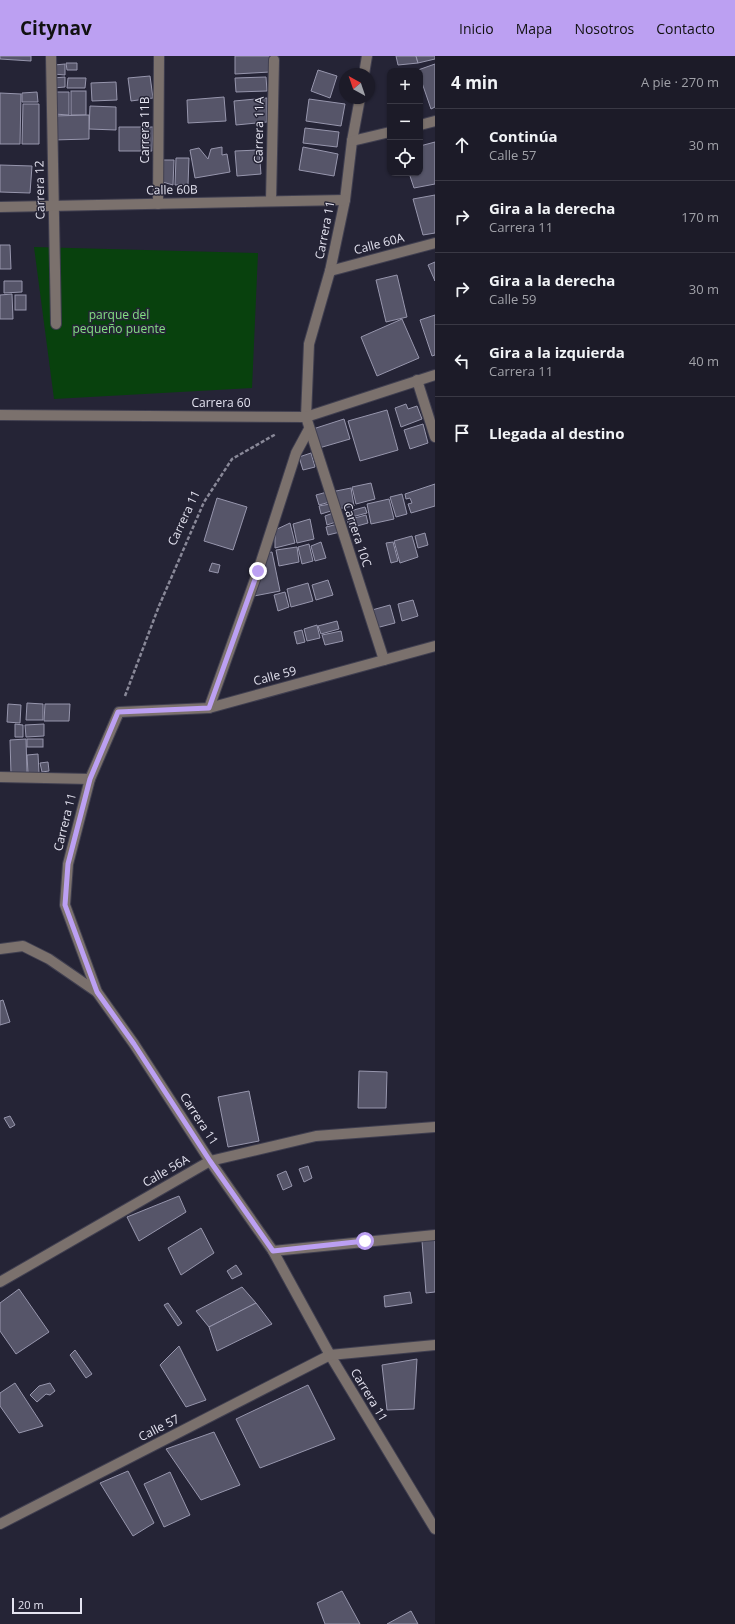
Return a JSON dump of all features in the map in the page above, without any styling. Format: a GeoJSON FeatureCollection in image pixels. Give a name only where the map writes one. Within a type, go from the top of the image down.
{"type":"FeatureCollection","features":[{"type":"Feature","properties":{"kind":"street","name":"Carrera 12"},"geometry":{"type":"LineString","coordinates":[[51,56],[56,324]]}},
{"type":"Feature","properties":{"kind":"street","name":"Carrera 11B"},"geometry":{"type":"LineString","coordinates":[[158,204],[159,56]]}},
{"type":"Feature","properties":{"kind":"street"},"geometry":{"type":"LineString","coordinates":[[365,68],[367,56]]}},
{"type":"Feature","properties":{"kind":"street","name":"Carrera 11A"},"geometry":{"type":"LineString","coordinates":[[271,201],[274,60]]}},
{"type":"Feature","properties":{"kind":"street","name":"Carrera 11"},"geometry":{"type":"LineString","coordinates":[[306,417],[309,344],[330,271],[345,200],[352,141],[359,104]]}},
{"type":"Feature","properties":{"kind":"street"},"geometry":{"type":"LineString","coordinates":[[423,124],[435,121]]}},
{"type":"Feature","properties":{"kind":"street"},"geometry":{"type":"LineString","coordinates":[[352,141],[387,133]]}},
{"type":"Feature","properties":{"kind":"street","name":"Calle 60B"},"geometry":{"type":"LineString","coordinates":[[0,207],[345,200]]}},
{"type":"Feature","properties":{"kind":"street","name":"Calle 60A"},"geometry":{"type":"LineString","coordinates":[[330,271],[435,243]]}},
{"type":"Feature","properties":{"kind":"street","name":"Carrera 60"},"geometry":{"type":"LineString","coordinates":[[0,415],[306,417],[435,375]]}},
{"type":"Feature","properties":{"kind":"street"},"geometry":{"type":"LineString","coordinates":[[417,380],[435,437]]}},
{"type":"Feature","properties":{"kind":"street","name":"Carrera 10C"},"geometry":{"type":"LineString","coordinates":[[306,417],[384,660]]}},
{"type":"Feature","properties":{"kind":"street"},"geometry":{"type":"LineString","coordinates":[[209,708],[258,571],[296,453],[309,429]]}},
{"type":"Feature","properties":{"kind":"street","name":"Calle 59"},"geometry":{"type":"LineString","coordinates":[[118,712],[209,708],[435,646]]}},
{"type":"Feature","properties":{"kind":"street","name":"Carrera 11"},"geometry":{"type":"LineString","coordinates":[[118,712],[90,779],[68,864],[65,905],[97,992],[134,1044],[210,1161],[273,1251],[330,1354],[435,1529]]}},
{"type":"Feature","properties":{"kind":"street"},"geometry":{"type":"LineString","coordinates":[[0,777],[90,779]]}},
{"type":"Feature","properties":{"kind":"street"},"geometry":{"type":"LineString","coordinates":[[0,949],[23,946],[49,959],[97,992]]}},
{"type":"Feature","properties":{"kind":"street","name":"Calle 56A"},"geometry":{"type":"LineString","coordinates":[[0,1282],[210,1161],[316,1136],[435,1127]]}},
{"type":"Feature","properties":{"kind":"street"},"geometry":{"type":"LineString","coordinates":[[273,1251],[435,1235]]}},
{"type":"Feature","properties":{"kind":"street"},"geometry":{"type":"LineString","coordinates":[[330,1354],[435,1345]]}},
{"type":"Feature","properties":{"kind":"street","name":"Calle 57"},"geometry":{"type":"LineString","coordinates":[[0,1524],[330,1354]]}},
{"type":"Feature","properties":{"kind":"path","name":"Carrera 11"},"geometry":{"type":"LineString","coordinates":[[118,712],[160,606],[204,502],[232,459],[279,433]]}},
{"type":"Feature","properties":{"kind":"green space","name":"parque del pequeño puente"},"geometry":{"type":"Polygon","coordinates":[[[34,247],[258,253],[252,388],[54,399],[34,247]]]}},
{"type":"Feature","properties":{"kind":"building"},"geometry":{"type":"Polygon","coordinates":[[[0,56],[31,56],[31,61],[0,59],[0,56]]]}},
{"type":"Feature","properties":{"kind":"building"},"geometry":{"type":"Polygon","coordinates":[[[235,56],[271,56],[270,72],[235,74],[235,56]]]}},
{"type":"Feature","properties":{"kind":"building"},"geometry":{"type":"Polygon","coordinates":[[[396,56],[416,56],[418,63],[398,65],[396,56]]]}},
{"type":"Feature","properties":{"kind":"building"},"geometry":{"type":"Polygon","coordinates":[[[416,56],[435,56],[435,59],[418,63],[416,56]]]}},
{"type":"Feature","properties":{"kind":"building"},"geometry":{"type":"Polygon","coordinates":[[[66,63],[77,63],[77,70],[67,70],[66,63]]]}},
{"type":"Feature","properties":{"kind":"building"},"geometry":{"type":"Polygon","coordinates":[[[65,64],[65,75],[53,74],[54,65],[65,64]]]}},
{"type":"Feature","properties":{"kind":"building"},"geometry":{"type":"Polygon","coordinates":[[[435,64],[435,107],[431,109],[423,86],[423,68],[435,64]]]}},
{"type":"Feature","properties":{"kind":"building"},"geometry":{"type":"Polygon","coordinates":[[[318,70],[337,76],[330,98],[311,91],[318,70]]]}},
{"type":"Feature","properties":{"kind":"building"},"geometry":{"type":"Polygon","coordinates":[[[150,76],[153,98],[131,101],[128,78],[150,76]]]}},
{"type":"Feature","properties":{"kind":"building"},"geometry":{"type":"Polygon","coordinates":[[[65,77],[65,87],[53,88],[53,78],[65,77]]]}},
{"type":"Feature","properties":{"kind":"building"},"geometry":{"type":"Polygon","coordinates":[[[266,77],[267,91],[236,92],[235,78],[266,77]]]}},
{"type":"Feature","properties":{"kind":"building"},"geometry":{"type":"Polygon","coordinates":[[[68,78],[86,78],[85,88],[67,88],[68,78]]]}},
{"type":"Feature","properties":{"kind":"building"},"geometry":{"type":"Polygon","coordinates":[[[116,82],[117,100],[92,101],[91,83],[116,82]]]}},
{"type":"Feature","properties":{"kind":"building"},"geometry":{"type":"Polygon","coordinates":[[[71,91],[86,91],[86,115],[71,115],[71,91]]]}},
{"type":"Feature","properties":{"kind":"building"},"geometry":{"type":"Polygon","coordinates":[[[37,92],[38,102],[22,102],[22,93],[37,92]]]}},
{"type":"Feature","properties":{"kind":"building"},"geometry":{"type":"Polygon","coordinates":[[[53,92],[69,92],[69,115],[54,114],[53,92]]]}},
{"type":"Feature","properties":{"kind":"building"},"geometry":{"type":"Polygon","coordinates":[[[0,93],[21,94],[20,144],[0,144],[0,93]]]}},
{"type":"Feature","properties":{"kind":"building"},"geometry":{"type":"Polygon","coordinates":[[[224,97],[226,121],[188,123],[187,100],[224,97]]]}},
{"type":"Feature","properties":{"kind":"building"},"geometry":{"type":"Polygon","coordinates":[[[267,98],[267,122],[236,125],[234,101],[267,98]]]}},
{"type":"Feature","properties":{"kind":"building"},"geometry":{"type":"Polygon","coordinates":[[[309,99],[345,104],[341,126],[306,121],[309,99]]]}},
{"type":"Feature","properties":{"kind":"building"},"geometry":{"type":"Polygon","coordinates":[[[23,104],[39,104],[39,144],[22,144],[23,104]]]}},
{"type":"Feature","properties":{"kind":"building"},"geometry":{"type":"Polygon","coordinates":[[[90,106],[116,107],[116,130],[89,129],[90,106]]]}},
{"type":"Feature","properties":{"kind":"building"},"geometry":{"type":"Polygon","coordinates":[[[89,115],[89,139],[53,140],[53,116],[89,115]]]}},
{"type":"Feature","properties":{"kind":"building"},"geometry":{"type":"Polygon","coordinates":[[[119,127],[153,127],[152,151],[119,151],[119,127]]]}},
{"type":"Feature","properties":{"kind":"building"},"geometry":{"type":"Polygon","coordinates":[[[305,128],[339,132],[337,147],[303,143],[305,128]]]}},
{"type":"Feature","properties":{"kind":"building"},"geometry":{"type":"Polygon","coordinates":[[[435,142],[435,184],[414,188],[410,176],[423,176],[423,145],[435,142]]]}},
{"type":"Feature","properties":{"kind":"building"},"geometry":{"type":"Polygon","coordinates":[[[222,147],[222,155],[227,154],[230,172],[195,178],[190,150],[199,148],[208,159],[211,149],[222,147]]]}},
{"type":"Feature","properties":{"kind":"building"},"geometry":{"type":"Polygon","coordinates":[[[303,147],[338,154],[334,176],[299,170],[303,147]]]}},
{"type":"Feature","properties":{"kind":"building"},"geometry":{"type":"Polygon","coordinates":[[[259,150],[261,174],[237,176],[235,151],[259,150]]]}},
{"type":"Feature","properties":{"kind":"building"},"geometry":{"type":"Polygon","coordinates":[[[176,158],[189,158],[188,185],[175,185],[176,158]]]}},
{"type":"Feature","properties":{"kind":"building"},"geometry":{"type":"Polygon","coordinates":[[[160,160],[174,160],[173,185],[159,181],[160,160]]]}},
{"type":"Feature","properties":{"kind":"building"},"geometry":{"type":"Polygon","coordinates":[[[0,165],[32,166],[30,193],[0,192],[0,165]]]}},
{"type":"Feature","properties":{"kind":"building"},"geometry":{"type":"Polygon","coordinates":[[[435,195],[435,233],[423,235],[413,199],[435,195]]]}},
{"type":"Feature","properties":{"kind":"building"},"geometry":{"type":"Polygon","coordinates":[[[0,245],[10,245],[11,269],[0,269],[0,245]]]}},
{"type":"Feature","properties":{"kind":"building"},"geometry":{"type":"Polygon","coordinates":[[[435,262],[435,281],[428,265],[435,262]]]}},
{"type":"Feature","properties":{"kind":"building"},"geometry":{"type":"Polygon","coordinates":[[[397,275],[407,317],[386,322],[376,280],[397,275]]]}},
{"type":"Feature","properties":{"kind":"building"},"geometry":{"type":"Polygon","coordinates":[[[4,281],[22,281],[22,292],[4,293],[4,281]]]}},
{"type":"Feature","properties":{"kind":"building"},"geometry":{"type":"Polygon","coordinates":[[[12,294],[13,319],[0,319],[0,295],[12,294]]]}},
{"type":"Feature","properties":{"kind":"building"},"geometry":{"type":"Polygon","coordinates":[[[15,295],[26,295],[26,310],[15,310],[15,295]]]}},
{"type":"Feature","properties":{"kind":"building"},"geometry":{"type":"Polygon","coordinates":[[[435,315],[435,355],[432,356],[420,320],[435,315]]]}},
{"type":"Feature","properties":{"kind":"building"},"geometry":{"type":"Polygon","coordinates":[[[402,319],[419,358],[377,376],[361,337],[402,319]]]}},
{"type":"Feature","properties":{"kind":"building"},"geometry":{"type":"Polygon","coordinates":[[[406,404],[408,409],[417,406],[422,419],[401,427],[395,408],[406,404]]]}},
{"type":"Feature","properties":{"kind":"building"},"geometry":{"type":"Polygon","coordinates":[[[387,410],[398,450],[360,461],[348,421],[387,410]]]}},
{"type":"Feature","properties":{"kind":"building"},"geometry":{"type":"Polygon","coordinates":[[[344,419],[350,439],[319,448],[313,429],[344,419]]]}},
{"type":"Feature","properties":{"kind":"building"},"geometry":{"type":"Polygon","coordinates":[[[423,424],[428,443],[410,449],[404,430],[423,424]]]}},
{"type":"Feature","properties":{"kind":"building"},"geometry":{"type":"Polygon","coordinates":[[[311,453],[315,467],[303,470],[299,457],[311,453]]]}},
{"type":"Feature","properties":{"kind":"building"},"geometry":{"type":"Polygon","coordinates":[[[371,483],[375,499],[356,504],[352,487],[371,483]]]}},
{"type":"Feature","properties":{"kind":"building"},"geometry":{"type":"Polygon","coordinates":[[[435,484],[435,506],[411,513],[408,504],[412,503],[410,498],[406,499],[405,494],[435,484]]]}},
{"type":"Feature","properties":{"kind":"building"},"geometry":{"type":"Polygon","coordinates":[[[351,488],[354,506],[337,509],[331,492],[351,488]]]}},
{"type":"Feature","properties":{"kind":"building"},"geometry":{"type":"Polygon","coordinates":[[[327,492],[330,502],[319,505],[316,495],[327,492]]]}},
{"type":"Feature","properties":{"kind":"building"},"geometry":{"type":"Polygon","coordinates":[[[402,494],[407,514],[396,517],[390,497],[402,494]]]}},
{"type":"Feature","properties":{"kind":"building"},"geometry":{"type":"Polygon","coordinates":[[[217,498],[247,507],[233,550],[204,541],[217,498]]]}},
{"type":"Feature","properties":{"kind":"building"},"geometry":{"type":"Polygon","coordinates":[[[389,499],[394,519],[371,524],[367,504],[389,499]]]}},
{"type":"Feature","properties":{"kind":"building"},"geometry":{"type":"Polygon","coordinates":[[[330,504],[331,511],[321,514],[319,506],[330,504]]]}},
{"type":"Feature","properties":{"kind":"building"},"geometry":{"type":"Polygon","coordinates":[[[365,507],[367,513],[352,517],[350,511],[365,507]]]}},
{"type":"Feature","properties":{"kind":"building"},"geometry":{"type":"Polygon","coordinates":[[[333,513],[336,522],[327,525],[325,516],[333,513]]]}},
{"type":"Feature","properties":{"kind":"building"},"geometry":{"type":"Polygon","coordinates":[[[366,515],[368,523],[350,528],[347,520],[366,515]]]}},
{"type":"Feature","properties":{"kind":"building"},"geometry":{"type":"Polygon","coordinates":[[[310,519],[314,539],[297,543],[293,524],[310,519]]]}},
{"type":"Feature","properties":{"kind":"building"},"geometry":{"type":"Polygon","coordinates":[[[290,523],[295,543],[275,548],[275,530],[290,523]]]}},
{"type":"Feature","properties":{"kind":"building"},"geometry":{"type":"Polygon","coordinates":[[[338,524],[340,532],[328,535],[326,527],[338,524]]]}},
{"type":"Feature","properties":{"kind":"building"},"geometry":{"type":"Polygon","coordinates":[[[425,533],[428,545],[418,548],[415,536],[425,533]]]}},
{"type":"Feature","properties":{"kind":"building"},"geometry":{"type":"Polygon","coordinates":[[[412,536],[418,557],[400,563],[394,541],[412,536]]]}},
{"type":"Feature","properties":{"kind":"building"},"geometry":{"type":"Polygon","coordinates":[[[321,542],[326,558],[315,561],[311,546],[321,542]]]}},
{"type":"Feature","properties":{"kind":"building"},"geometry":{"type":"Polygon","coordinates":[[[393,542],[398,561],[391,563],[386,543],[393,542]]]}},
{"type":"Feature","properties":{"kind":"building"},"geometry":{"type":"Polygon","coordinates":[[[309,544],[313,561],[302,564],[298,547],[309,544]]]}},
{"type":"Feature","properties":{"kind":"building"},"geometry":{"type":"Polygon","coordinates":[[[297,547],[299,562],[279,566],[276,550],[297,547]]]}},
{"type":"Feature","properties":{"kind":"building"},"geometry":{"type":"Polygon","coordinates":[[[272,552],[280,591],[254,596],[266,553],[272,552]]]}},
{"type":"Feature","properties":{"kind":"building"},"geometry":{"type":"Polygon","coordinates":[[[212,563],[220,565],[218,573],[209,571],[212,563]]]}},
{"type":"Feature","properties":{"kind":"building"},"geometry":{"type":"Polygon","coordinates":[[[328,580],[333,595],[316,600],[312,585],[328,580]]]}},
{"type":"Feature","properties":{"kind":"building"},"geometry":{"type":"Polygon","coordinates":[[[308,583],[313,601],[291,607],[287,589],[308,583]]]}},
{"type":"Feature","properties":{"kind":"building"},"geometry":{"type":"Polygon","coordinates":[[[285,592],[289,607],[278,611],[274,595],[285,592]]]}},
{"type":"Feature","properties":{"kind":"building"},"geometry":{"type":"Polygon","coordinates":[[[413,600],[418,616],[402,621],[398,604],[413,600]]]}},
{"type":"Feature","properties":{"kind":"building"},"geometry":{"type":"Polygon","coordinates":[[[390,605],[395,623],[376,628],[372,610],[390,605]]]}},
{"type":"Feature","properties":{"kind":"building"},"geometry":{"type":"Polygon","coordinates":[[[337,621],[339,629],[321,634],[318,626],[337,621]]]}},
{"type":"Feature","properties":{"kind":"building"},"geometry":{"type":"Polygon","coordinates":[[[317,625],[320,638],[307,641],[304,629],[317,625]]]}},
{"type":"Feature","properties":{"kind":"building"},"geometry":{"type":"Polygon","coordinates":[[[302,630],[305,642],[297,644],[294,632],[302,630]]]}},
{"type":"Feature","properties":{"kind":"building"},"geometry":{"type":"Polygon","coordinates":[[[341,631],[343,641],[325,645],[322,635],[341,631]]]}},
{"type":"Feature","properties":{"kind":"building"},"geometry":{"type":"Polygon","coordinates":[[[27,703],[43,704],[43,720],[26,720],[27,703]]]}},
{"type":"Feature","properties":{"kind":"building"},"geometry":{"type":"Polygon","coordinates":[[[8,704],[21,705],[20,723],[7,722],[8,704]]]}},
{"type":"Feature","properties":{"kind":"building"},"geometry":{"type":"Polygon","coordinates":[[[45,704],[70,704],[69,721],[44,721],[45,704]]]}},
{"type":"Feature","properties":{"kind":"building"},"geometry":{"type":"Polygon","coordinates":[[[15,724],[23,725],[23,737],[15,737],[15,724]]]}},
{"type":"Feature","properties":{"kind":"building"},"geometry":{"type":"Polygon","coordinates":[[[44,724],[44,736],[26,737],[25,725],[44,724]]]}},
{"type":"Feature","properties":{"kind":"building"},"geometry":{"type":"Polygon","coordinates":[[[26,739],[27,773],[11,774],[10,740],[26,739]]]}},
{"type":"Feature","properties":{"kind":"building"},"geometry":{"type":"Polygon","coordinates":[[[27,739],[43,739],[43,747],[27,747],[27,739]]]}},
{"type":"Feature","properties":{"kind":"building"},"geometry":{"type":"Polygon","coordinates":[[[38,754],[39,773],[28,773],[27,755],[38,754]]]}},
{"type":"Feature","properties":{"kind":"building"},"geometry":{"type":"Polygon","coordinates":[[[48,762],[49,771],[42,772],[40,763],[48,762]]]}},
{"type":"Feature","properties":{"kind":"building"},"geometry":{"type":"Polygon","coordinates":[[[3,1000],[10,1022],[0,1025],[0,1001],[3,1000]]]}},
{"type":"Feature","properties":{"kind":"building"},"geometry":{"type":"Polygon","coordinates":[[[359,1071],[387,1072],[386,1108],[358,1108],[359,1071]]]}},
{"type":"Feature","properties":{"kind":"building"},"geometry":{"type":"Polygon","coordinates":[[[249,1091],[259,1141],[228,1147],[218,1097],[249,1091]]]}},
{"type":"Feature","properties":{"kind":"building"},"geometry":{"type":"Polygon","coordinates":[[[10,1116],[15,1125],[10,1128],[4,1118],[10,1116]]]}},
{"type":"Feature","properties":{"kind":"building"},"geometry":{"type":"Polygon","coordinates":[[[308,1166],[312,1178],[304,1182],[299,1169],[308,1166]]]}},
{"type":"Feature","properties":{"kind":"building"},"geometry":{"type":"Polygon","coordinates":[[[286,1171],[292,1186],[283,1190],[277,1175],[286,1171]]]}},
{"type":"Feature","properties":{"kind":"building"},"geometry":{"type":"Polygon","coordinates":[[[179,1196],[186,1212],[139,1241],[127,1217],[179,1196]]]}},
{"type":"Feature","properties":{"kind":"building"},"geometry":{"type":"Polygon","coordinates":[[[201,1228],[214,1253],[181,1275],[168,1248],[201,1228]]]}},
{"type":"Feature","properties":{"kind":"building"},"geometry":{"type":"Polygon","coordinates":[[[435,1240],[435,1292],[426,1293],[422,1241],[435,1240]]]}},
{"type":"Feature","properties":{"kind":"building"},"geometry":{"type":"Polygon","coordinates":[[[236,1265],[242,1274],[232,1279],[227,1271],[236,1265]]]}},
{"type":"Feature","properties":{"kind":"building"},"geometry":{"type":"Polygon","coordinates":[[[242,1287],[256,1303],[209,1327],[196,1311],[242,1287]]]}},
{"type":"Feature","properties":{"kind":"building"},"geometry":{"type":"Polygon","coordinates":[[[19,1289],[49,1332],[16,1354],[0,1331],[0,1303],[19,1289]]]}},
{"type":"Feature","properties":{"kind":"building"},"geometry":{"type":"Polygon","coordinates":[[[410,1292],[412,1303],[385,1307],[384,1296],[410,1292]]]}},
{"type":"Feature","properties":{"kind":"building"},"geometry":{"type":"Polygon","coordinates":[[[168,1303],[182,1323],[178,1326],[164,1305],[168,1303]]]}},
{"type":"Feature","properties":{"kind":"building"},"geometry":{"type":"Polygon","coordinates":[[[256,1303],[272,1324],[217,1351],[209,1327],[256,1303]]]}},
{"type":"Feature","properties":{"kind":"building"},"geometry":{"type":"Polygon","coordinates":[[[179,1346],[206,1400],[186,1407],[160,1365],[179,1346]]]}},
{"type":"Feature","properties":{"kind":"building"},"geometry":{"type":"Polygon","coordinates":[[[75,1350],[92,1374],[86,1378],[70,1355],[75,1350]]]}},
{"type":"Feature","properties":{"kind":"building"},"geometry":{"type":"Polygon","coordinates":[[[417,1359],[414,1409],[387,1410],[382,1365],[417,1359]]]}},
{"type":"Feature","properties":{"kind":"building"},"geometry":{"type":"Polygon","coordinates":[[[15,1383],[43,1426],[19,1433],[0,1406],[0,1393],[15,1383]]]}},
{"type":"Feature","properties":{"kind":"building"},"geometry":{"type":"Polygon","coordinates":[[[50,1383],[55,1391],[50,1395],[46,1394],[37,1402],[30,1395],[39,1386],[50,1383]]]}},
{"type":"Feature","properties":{"kind":"building"},"geometry":{"type":"Polygon","coordinates":[[[308,1385],[335,1439],[260,1468],[236,1419],[308,1385]]]}},
{"type":"Feature","properties":{"kind":"building"},"geometry":{"type":"Polygon","coordinates":[[[214,1432],[240,1485],[201,1500],[166,1449],[214,1432]]]}},
{"type":"Feature","properties":{"kind":"building"},"geometry":{"type":"Polygon","coordinates":[[[128,1471],[154,1523],[133,1536],[100,1483],[128,1471]]]}},
{"type":"Feature","properties":{"kind":"building"},"geometry":{"type":"Polygon","coordinates":[[[170,1472],[190,1515],[164,1527],[144,1484],[170,1472]]]}},
{"type":"Feature","properties":{"kind":"building"},"geometry":{"type":"Polygon","coordinates":[[[342,1591],[360,1624],[325,1624],[317,1603],[342,1591]]]}},
{"type":"Feature","properties":{"kind":"building"},"geometry":{"type":"Polygon","coordinates":[[[411,1611],[418,1624],[387,1624],[411,1611]]]}},
{"type":"Feature","properties":{"kind":"route"},"geometry":{"type":"LineString","coordinates":[[258,571],[209,708],[118,712],[90,779],[68,864],[65,905],[97,992],[134,1044],[210,1161],[273,1251],[365,1241]]}}]}
